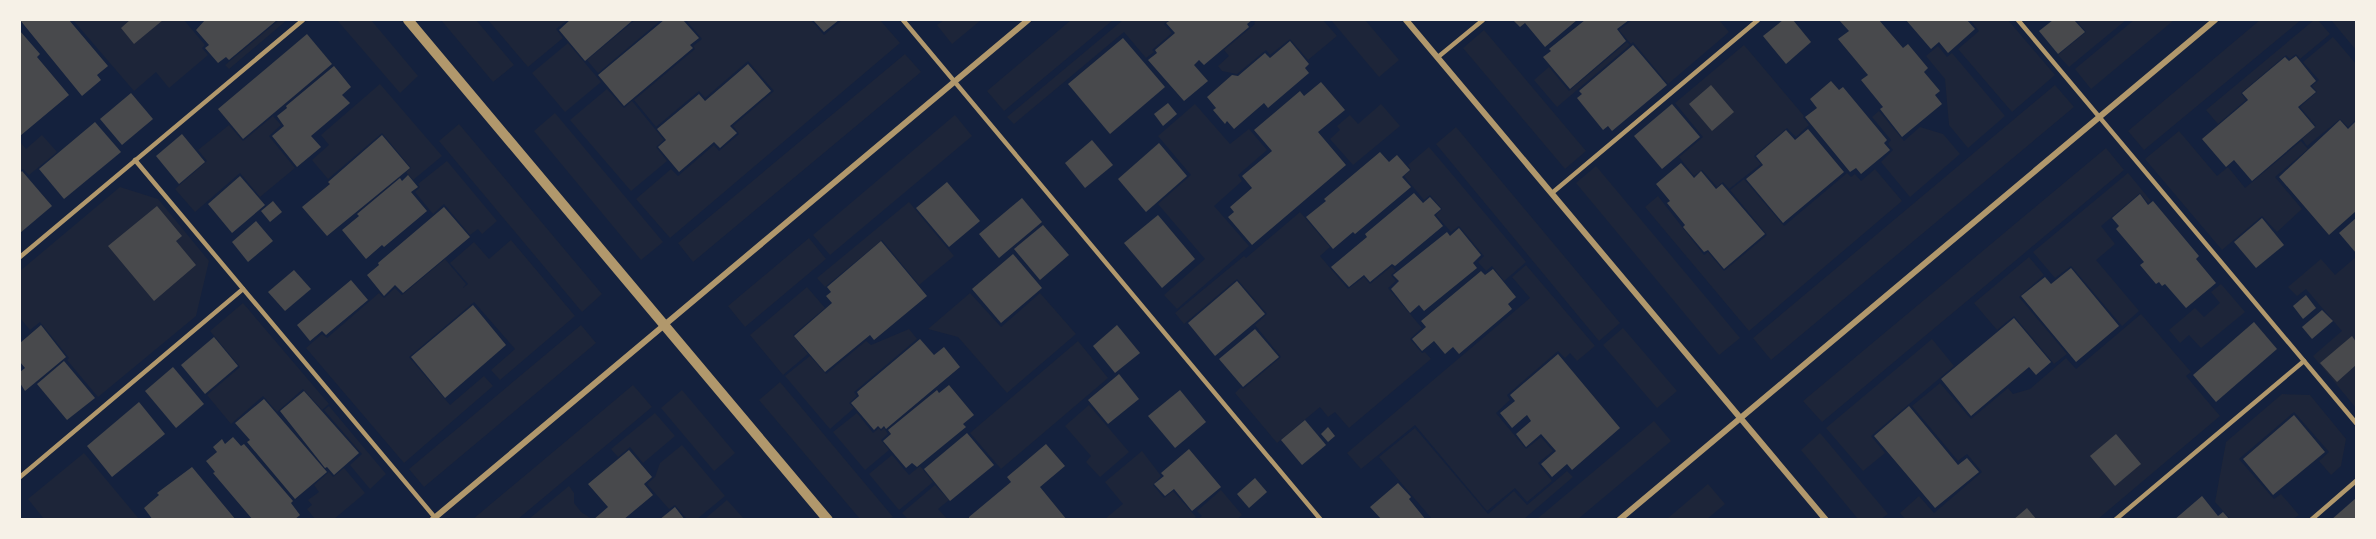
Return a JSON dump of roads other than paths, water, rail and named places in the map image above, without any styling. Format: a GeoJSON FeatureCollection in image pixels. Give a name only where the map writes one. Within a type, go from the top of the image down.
{"type":"FeatureCollection","features":[{"type":"Feature","properties":{"kind":"street"},"geometry":{"type":"LineString","coordinates":[[408,20],[828,519]]}},
{"type":"Feature","properties":{"kind":"street"},"geometry":{"type":"LineString","coordinates":[[435,519],[1028,20]]}},
{"type":"Feature","properties":{"kind":"street"},"geometry":{"type":"LineString","coordinates":[[1406,20],[1827,519]]}},
{"type":"Feature","properties":{"kind":"street"},"geometry":{"type":"LineString","coordinates":[[1619,519],[2215,20]]}},
{"type":"Feature","properties":{"kind":"lane"},"geometry":{"type":"LineString","coordinates":[[20,257],[303,20]]}},
{"type":"Feature","properties":{"kind":"lane"},"geometry":{"type":"LineString","coordinates":[[903,20],[1321,519]]}},
{"type":"Feature","properties":{"kind":"lane"},"geometry":{"type":"LineString","coordinates":[[1438,57],[1483,20]]}},
{"type":"Feature","properties":{"kind":"lane"},"geometry":{"type":"LineString","coordinates":[[1552,193],[1758,20]]}},
{"type":"Feature","properties":{"kind":"lane"},"geometry":{"type":"LineString","coordinates":[[2018,20],[2356,423]]}},
{"type":"Feature","properties":{"kind":"lane"},"geometry":{"type":"LineString","coordinates":[[135,160],[435,519]]}},
{"type":"Feature","properties":{"kind":"lane"},"geometry":{"type":"LineString","coordinates":[[20,477],[243,289]]}},
{"type":"Feature","properties":{"kind":"lane"},"geometry":{"type":"LineString","coordinates":[[2115,519],[2304,361]]}},
{"type":"Feature","properties":{"kind":"lane"},"geometry":{"type":"LineString","coordinates":[[2311,519],[2356,481]]}}]}
